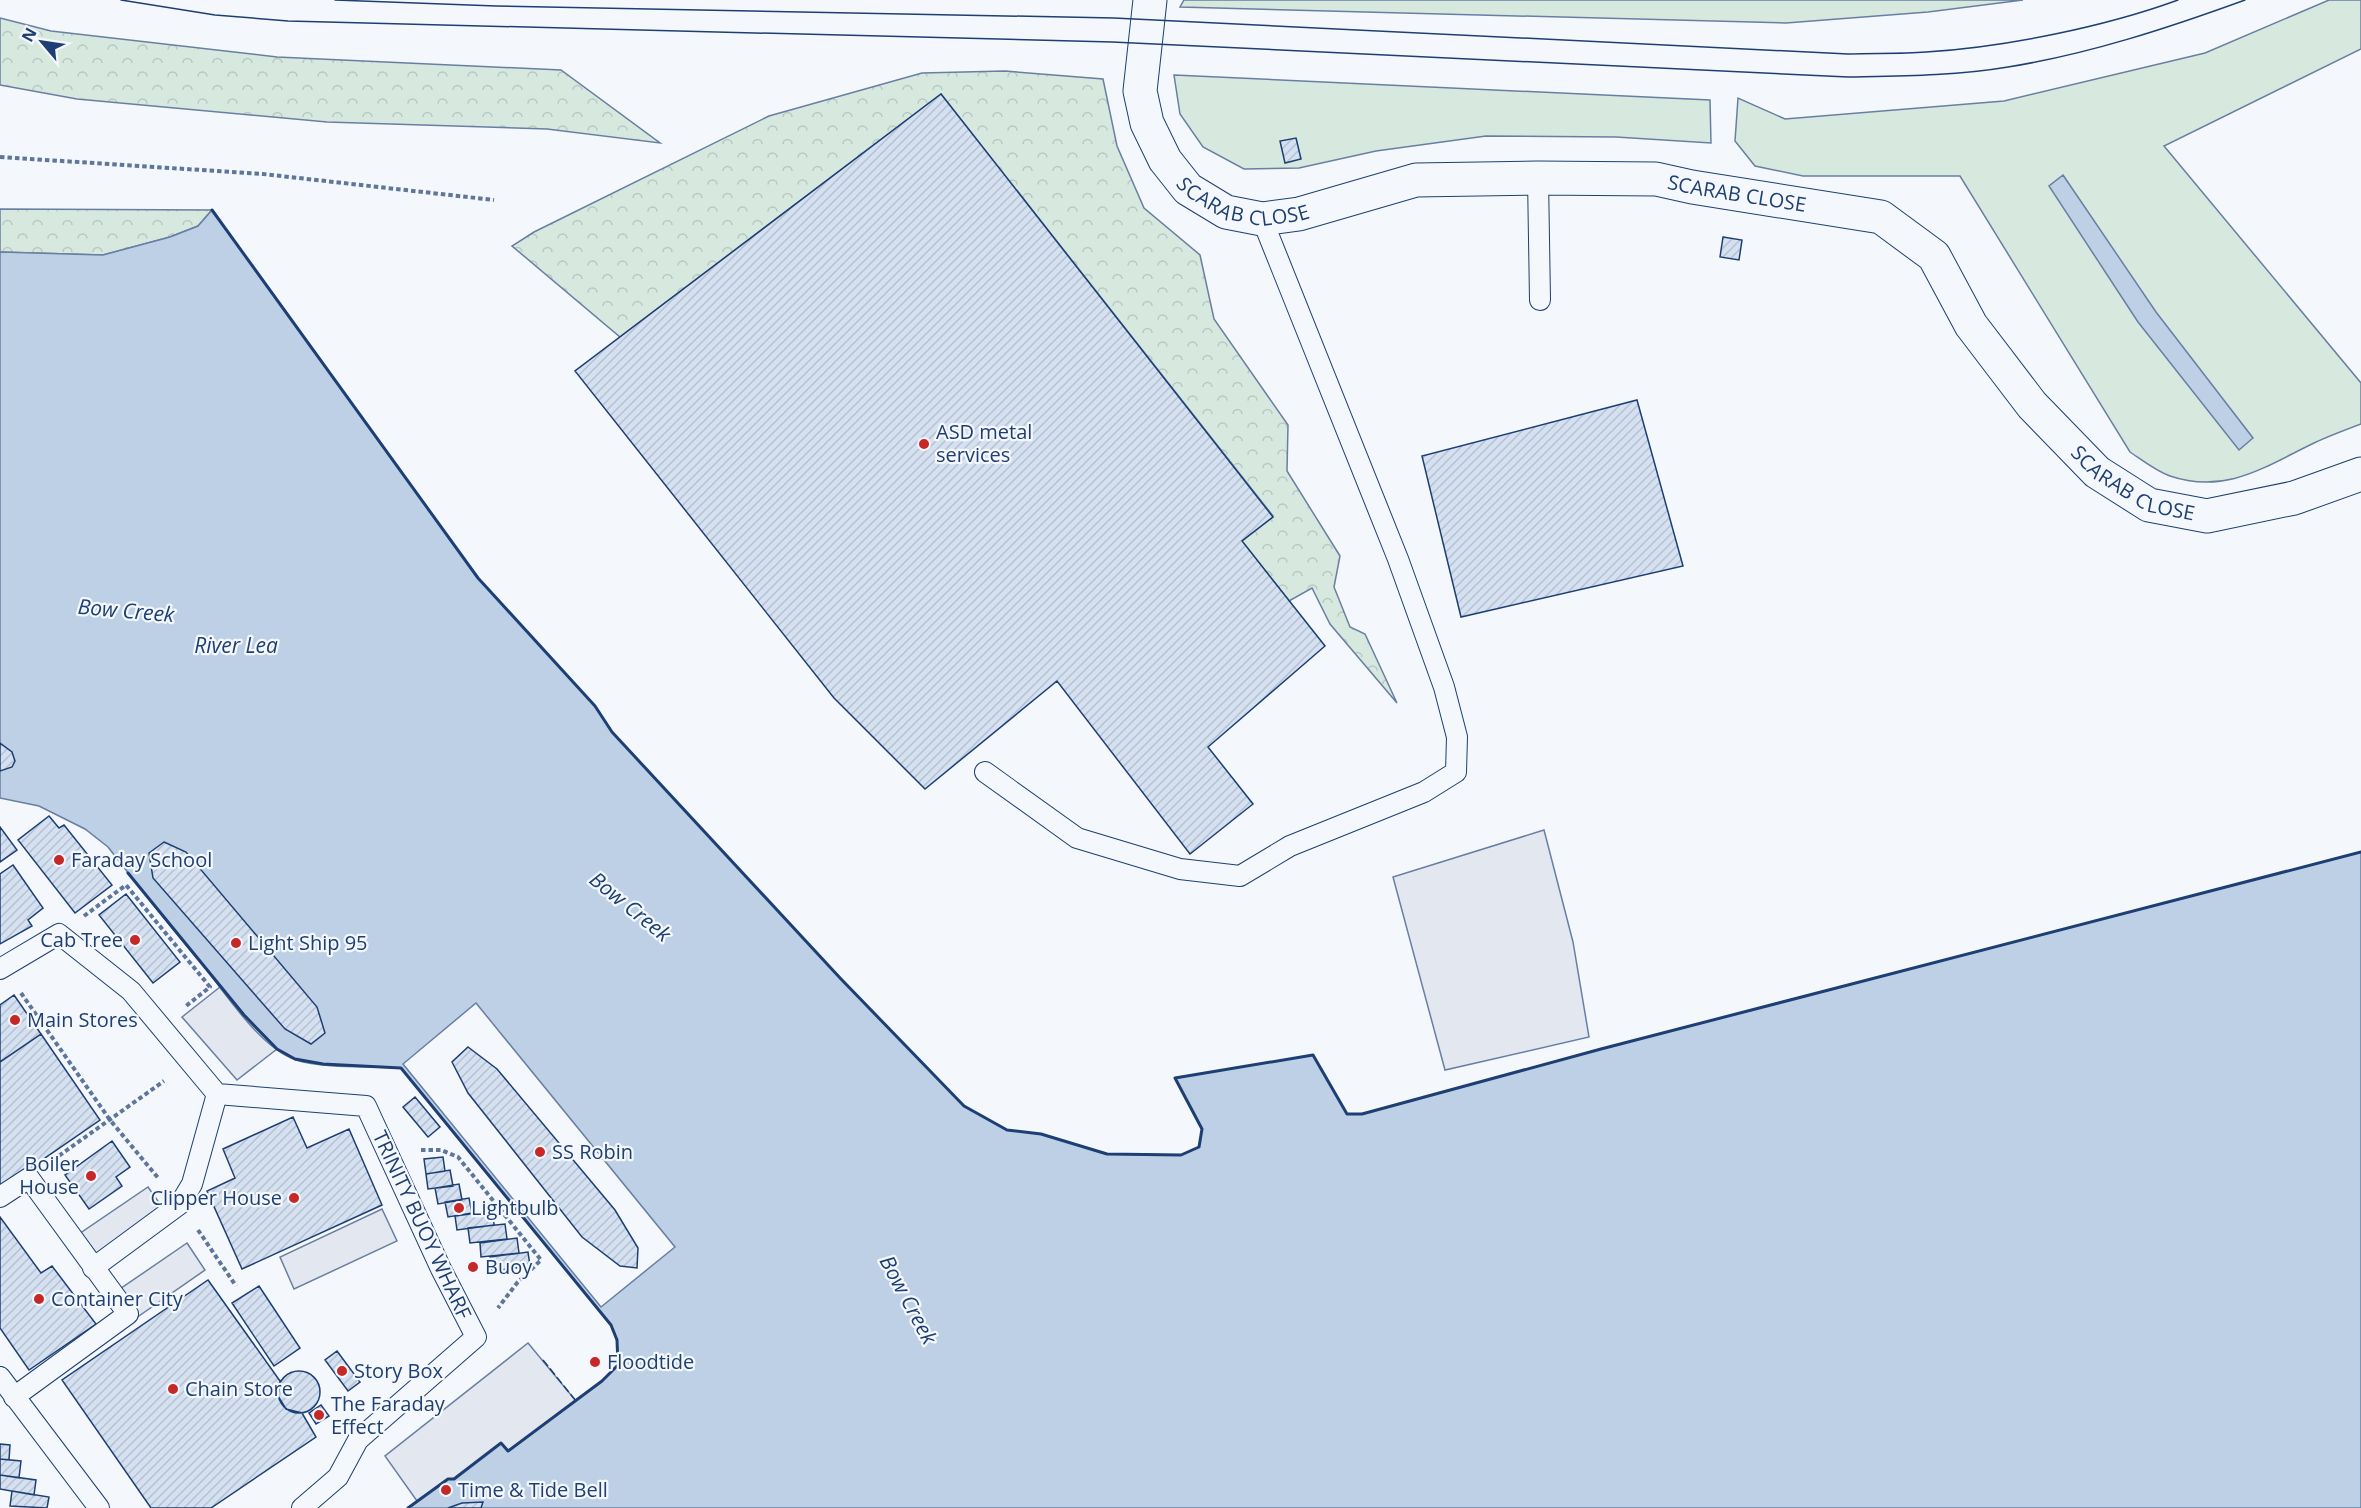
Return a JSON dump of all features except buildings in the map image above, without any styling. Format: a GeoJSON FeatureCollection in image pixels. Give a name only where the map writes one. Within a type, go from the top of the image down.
{"type":"FeatureCollection","features":[{"type":"Feature","properties":{"kind":"street","name":"SCARAB CLOSE"},"geometry":{"type":"LineString","coordinates":[[1150,0],[1140,91],[1147,123],[1165,160],[1188,189],[1227,212],[1262,219],[1299,214],[1416,180],[1538,178],[1656,179],[1692,187],[1881,217],[1934,256],[1971,325],[2032,405],[2097,472],[2149,505],[2207,516],[2294,498],[2361,474]]}},
{"type":"Feature","properties":{"kind":"lane"},"geometry":{"type":"LineString","coordinates":[[1538,178],[1540,300]]}},
{"type":"Feature","properties":{"kind":"lane"},"geometry":{"type":"LineString","coordinates":[[985,772],[1077,838],[1180,869],[1240,876],[1290,846],[1424,792],[1456,772],[1457,737],[1444,687],[1398,560],[1262,219]]}},
{"type":"Feature","properties":{"kind":"lane"},"geometry":{"type":"LineString","coordinates":[[2,968],[59,934],[131,991],[217,1094],[192,1184],[180,1204],[93,1268]]}},
{"type":"Feature","properties":{"kind":"lane","name":"TRINITY BUOY WHARF"},"geometry":{"type":"LineString","coordinates":[[217,1094],[366,1106],[441,1269],[476,1337],[358,1440],[338,1478],[302,1508]]}},
{"type":"Feature","properties":{"kind":"lane"},"geometry":{"type":"LineString","coordinates":[[0,1197],[28,1178],[128,1314],[14,1397]]}},
{"type":"Feature","properties":{"kind":"lane"},"geometry":{"type":"LineString","coordinates":[[0,1377],[99,1508]]}},
{"type":"Feature","properties":{"kind":"path"},"geometry":{"type":"LineString","coordinates":[[0,158],[263,174],[494,200]]}},
{"type":"Feature","properties":{"kind":"path"},"geometry":{"type":"LineString","coordinates":[[59,934],[126,885],[210,987],[161,1026]]}},
{"type":"Feature","properties":{"kind":"path"},"geometry":{"type":"LineString","coordinates":[[2,968],[110,1120],[180,1204],[236,1286]]}},
{"type":"Feature","properties":{"kind":"path"},"geometry":{"type":"LineString","coordinates":[[28,1178],[191,1061]]}},
{"type":"Feature","properties":{"kind":"path"},"geometry":{"type":"LineString","coordinates":[[387,1152],[441,1150],[458,1157],[541,1260],[517,1283],[476,1337]]}},
{"type":"Feature","properties":{"kind":"green space"},"geometry":{"type":"Polygon","coordinates":[[[1184,0],[2023,0],[1928,12],[1786,23],[1180,7],[1184,0]]]}},
{"type":"Feature","properties":{"kind":"green space"},"geometry":{"type":"Polygon","coordinates":[[[2329,0],[2361,0],[2361,49],[2164,146],[2361,383],[2361,424],[2320,440],[2262,469],[2228,480],[2190,481],[2170,476],[2130,452],[1960,176],[1803,176],[1755,166],[1735,141],[1738,98],[1785,119],[2004,101],[2205,53],[2329,0]]]}},
{"type":"Feature","properties":{"kind":"green space"},"geometry":{"type":"Polygon","coordinates":[[[0,18],[51,31],[277,57],[561,70],[660,143],[547,129],[327,122],[77,99],[0,85],[0,18]]]}},
{"type":"Feature","properties":{"kind":"green space"},"geometry":{"type":"Polygon","coordinates":[[[1005,71],[1103,79],[1117,146],[1144,208],[1200,255],[1214,319],[1288,425],[1287,471],[1340,556],[1334,587],[1350,627],[1365,634],[1397,703],[1330,624],[1312,588],[1289,601],[1242,541],[1273,516],[941,94],[620,337],[512,246],[534,232],[769,116],[922,73],[1005,71]]]}},
{"type":"Feature","properties":{"kind":"green space"},"geometry":{"type":"Polygon","coordinates":[[[1174,75],[1710,100],[1711,143],[1616,137],[1486,136],[1376,151],[1299,168],[1244,169],[1203,147],[1180,114],[1174,75]]]}},
{"type":"Feature","properties":{"kind":"green space"},"geometry":{"type":"Polygon","coordinates":[[[0,209],[212,210],[198,226],[170,237],[103,255],[0,252],[0,209]]]}},
{"type":"Feature","properties":{"kind":"shaded area"},"geometry":{"type":"Polygon","coordinates":[[[1544,830],[1573,942],[1589,1037],[1445,1070],[1393,877],[1544,830]]]}},
{"type":"Feature","properties":{"kind":"shaded area"},"geometry":{"type":"Polygon","coordinates":[[[220,987],[262,1036],[277,1049],[237,1080],[182,1017],[220,987]]]}},
{"type":"Feature","properties":{"kind":"shaded area"},"geometry":{"type":"Polygon","coordinates":[[[148,1187],[165,1211],[97,1259],[79,1234],[148,1187]]]}},
{"type":"Feature","properties":{"kind":"shaded area"},"geometry":{"type":"Polygon","coordinates":[[[382,1209],[397,1241],[294,1289],[280,1257],[382,1209]]]}},
{"type":"Feature","properties":{"kind":"shaded area"},"geometry":{"type":"Polygon","coordinates":[[[187,1243],[205,1270],[136,1318],[117,1291],[187,1243]]]}},
{"type":"Feature","properties":{"kind":"shaded area"},"geometry":{"type":"Polygon","coordinates":[[[528,1343],[576,1401],[508,1451],[502,1444],[454,1479],[448,1479],[417,1501],[385,1456],[528,1343]]]}},
{"type":"Feature","properties":{"kind":"water"},"geometry":{"type":"Polygon","coordinates":[[[2063,175],[2156,312],[2253,438],[2239,450],[2138,322],[2049,186],[2063,175]]]}},
{"type":"Feature","properties":{"kind":"water"},"geometry":{"type":"Polygon","coordinates":[[[212,210],[478,578],[595,706],[612,732],[841,979],[964,1106],[1007,1130],[1041,1134],[1107,1154],[1181,1155],[1199,1147],[1202,1129],[1175,1078],[1313,1055],[1347,1114],[1362,1114],[1601,1049],[2361,852],[2361,1508],[408,1508],[448,1479],[454,1479],[501,1443],[509,1451],[602,1381],[618,1365],[617,1340],[611,1325],[401,1068],[320,1065],[296,1060],[283,1054],[258,1033],[235,1007],[108,847],[85,829],[39,806],[0,798],[0,252],[103,255],[170,237],[198,226],[212,210]]]}},
{"type":"Feature","properties":{"kind":"pier"},"geometry":{"type":"Polygon","coordinates":[[[476,1003],[675,1247],[601,1307],[403,1064],[476,1003]]]}},
{"type":"Feature","properties":{"kind":"tram line"},"geometry":{"type":"LineString","coordinates":[[121,0],[215,15],[288,21],[1112,42],[1848,77],[1948,74],[2038,62],[2128,39],[2245,0]]}},
{"type":"Feature","properties":{"kind":"tram line"},"geometry":{"type":"LineString","coordinates":[[335,0],[496,6],[1114,18],[1848,54],[1926,52],[1988,46],[2087,27],[2178,0]]}},
{"type":"Feature","properties":{"kind":"fence"},"geometry":{"type":"LineString","coordinates":[[543,1360],[576,1401]]}},
{"type":"Feature","properties":{"kind":"wall"},"geometry":{"type":"LineString","coordinates":[[212,210],[478,578],[595,706],[612,732],[841,979],[964,1106],[1007,1130],[1041,1134],[1107,1154],[1181,1155],[1199,1147],[1202,1129],[1175,1078],[1313,1055],[1347,1114],[1362,1114],[1601,1049],[2361,852]]}},
{"type":"Feature","properties":{"kind":"wall"},"geometry":{"type":"LineString","coordinates":[[128,873],[244,1015],[277,1049],[295,1059],[323,1064],[401,1068],[611,1325],[617,1340],[618,1365],[602,1381],[508,1451],[501,1443],[454,1479],[448,1479],[408,1508]]}},
{"type":"Feature","properties":{"kind":"place","name":"ASD metal services"},"geometry":{"type":"Point","coordinates":[924,444]}},
{"type":"Feature","properties":{"kind":"place","name":"Faraday School"},"geometry":{"type":"Point","coordinates":[59,860]}},
{"type":"Feature","properties":{"kind":"place","name":"Cab Tree"},"geometry":{"type":"Point","coordinates":[135,940]}},
{"type":"Feature","properties":{"kind":"place","name":"Light Ship 95"},"geometry":{"type":"Point","coordinates":[236,943]}},
{"type":"Feature","properties":{"kind":"place","name":"Main Stores"},"geometry":{"type":"Point","coordinates":[15,1020]}},
{"type":"Feature","properties":{"kind":"place","name":"SS Robin"},"geometry":{"type":"Point","coordinates":[540,1152]}},
{"type":"Feature","properties":{"kind":"place","name":"Boiler House"},"geometry":{"type":"Point","coordinates":[91,1176]}},
{"type":"Feature","properties":{"kind":"place","name":"Clipper House"},"geometry":{"type":"Point","coordinates":[294,1198]}},
{"type":"Feature","properties":{"kind":"place","name":"Lightbulb"},"geometry":{"type":"Point","coordinates":[459,1208]}},
{"type":"Feature","properties":{"kind":"place","name":"Buoy"},"geometry":{"type":"Point","coordinates":[473,1267]}},
{"type":"Feature","properties":{"kind":"place","name":"Container City"},"geometry":{"type":"Point","coordinates":[39,1299]}},
{"type":"Feature","properties":{"kind":"place","name":"Floodtide"},"geometry":{"type":"Point","coordinates":[595,1362]}},
{"type":"Feature","properties":{"kind":"place","name":"Story Box"},"geometry":{"type":"Point","coordinates":[342,1371]}},
{"type":"Feature","properties":{"kind":"place","name":"Chain Store"},"geometry":{"type":"Point","coordinates":[173,1389]}},
{"type":"Feature","properties":{"kind":"place","name":"The Faraday Effect"},"geometry":{"type":"Point","coordinates":[319,1415]}},
{"type":"Feature","properties":{"kind":"place","name":"Time & Tide Bell"},"geometry":{"type":"Point","coordinates":[446,1490]}},
{"type":"Feature","properties":{"kind":"water label","name":"Bow Creek"},"geometry":{"type":"Point","coordinates":[126,611]}},
{"type":"Feature","properties":{"kind":"water label","name":"River Lea"},"geometry":{"type":"Point","coordinates":[236,646]}},
{"type":"Feature","properties":{"kind":"water label","name":"Bow Creek"},"geometry":{"type":"Point","coordinates":[630,907]}},
{"type":"Feature","properties":{"kind":"water label","name":"Bow Creek"},"geometry":{"type":"Point","coordinates":[908,1300]}}]}
